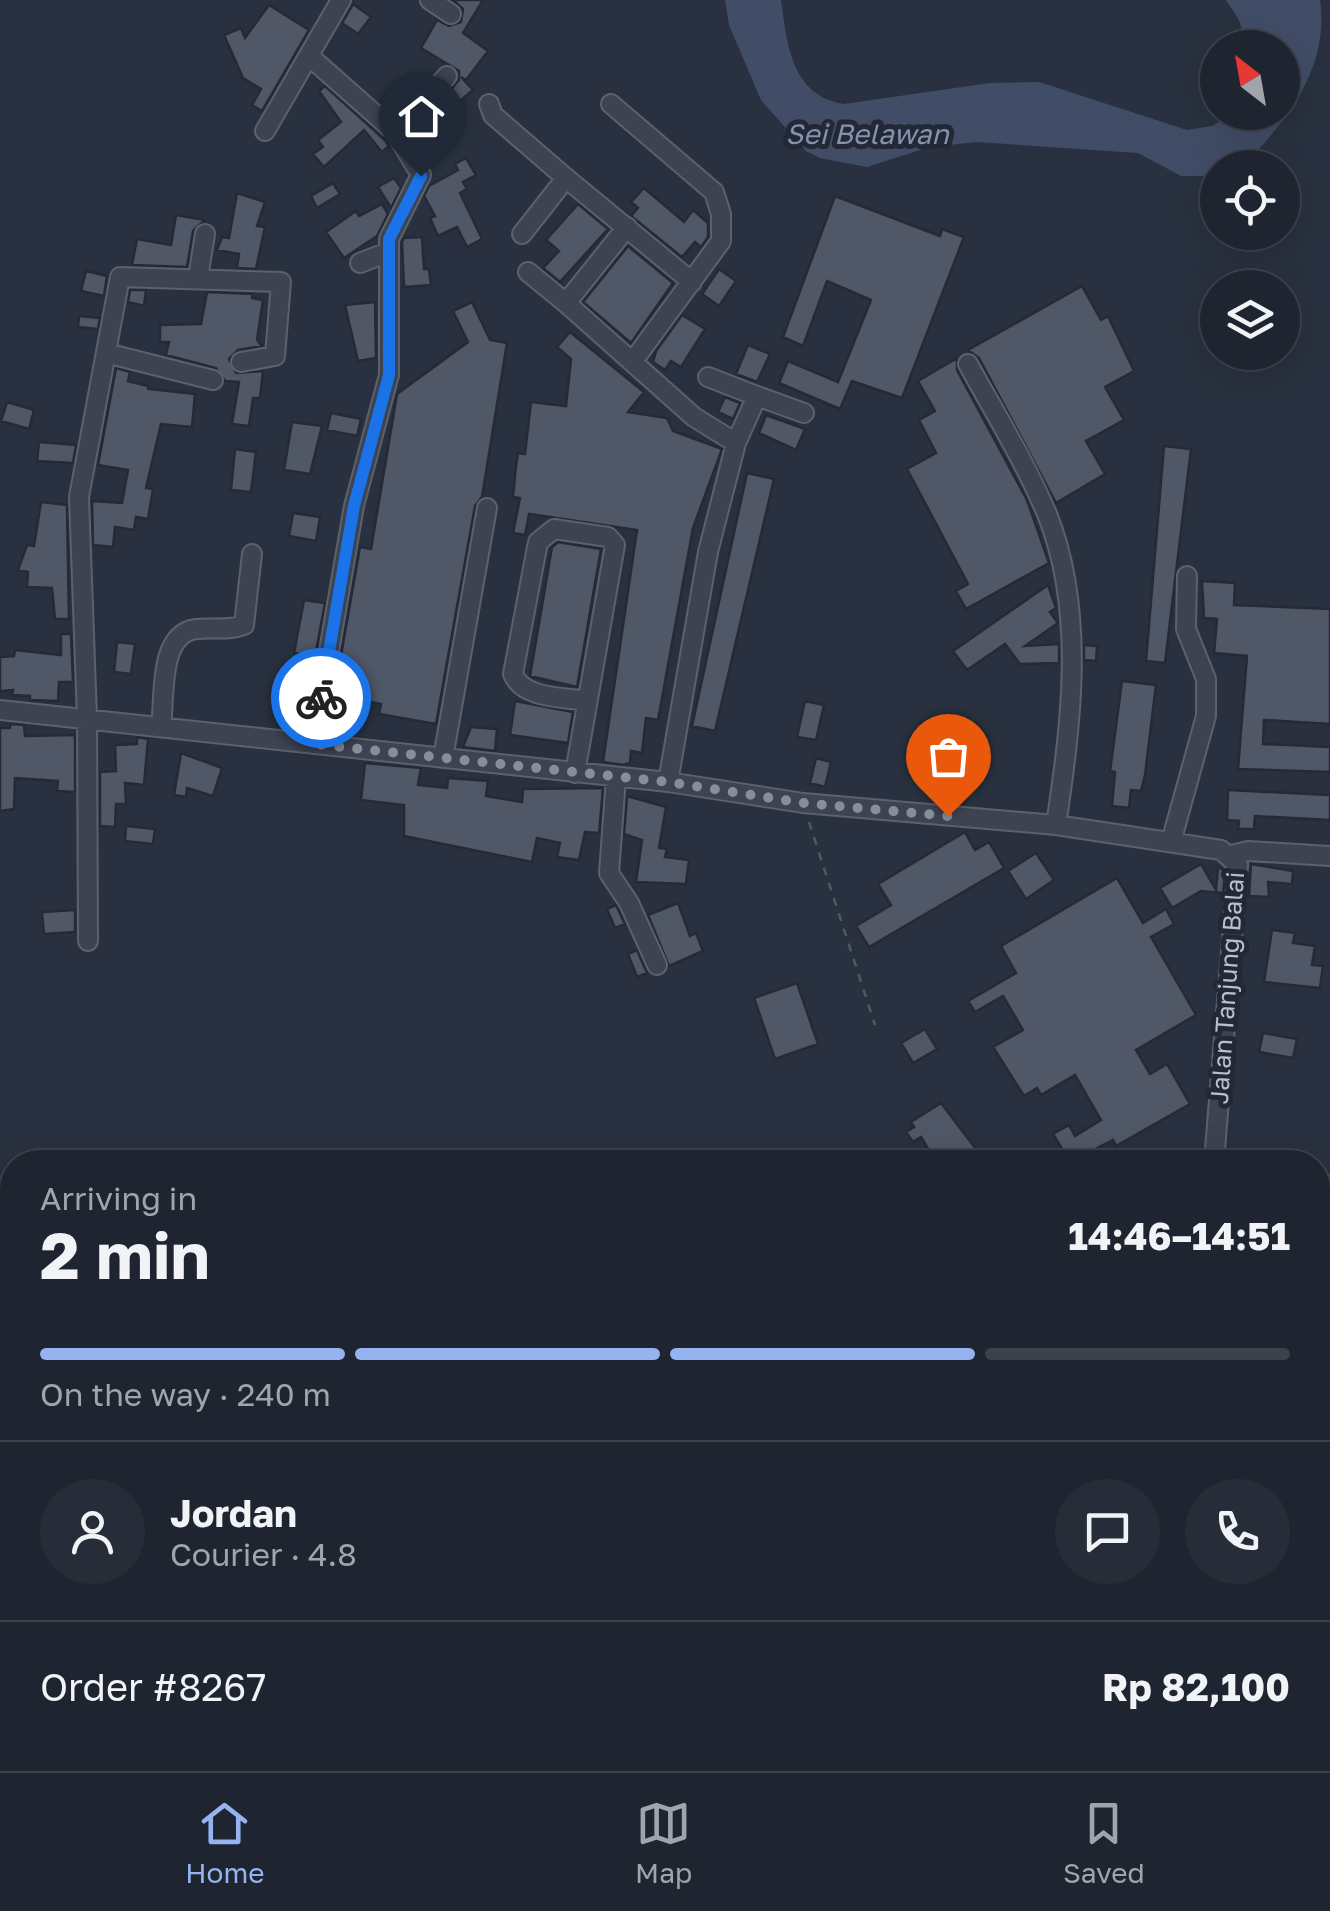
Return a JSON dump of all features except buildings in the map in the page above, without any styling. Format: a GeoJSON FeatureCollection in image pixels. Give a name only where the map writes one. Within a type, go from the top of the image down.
{"type":"FeatureCollection","features":[{"type":"Feature","properties":{"kind":"street"},"geometry":{"type":"LineString","coordinates":[[266,130],[341,0]]}},
{"type":"Feature","properties":{"kind":"street"},"geometry":{"type":"LineString","coordinates":[[430,0],[452,14]]}},
{"type":"Feature","properties":{"kind":"street"},"geometry":{"type":"LineString","coordinates":[[308,56],[395,132],[408,146],[421,176],[389,239],[389,375],[354,506],[314,744]]}},
{"type":"Feature","properties":{"kind":"street"},"geometry":{"type":"LineString","coordinates":[[395,132],[447,76]]}},
{"type":"Feature","properties":{"kind":"street"},"geometry":{"type":"LineString","coordinates":[[489,104],[493,116],[692,282]]}},
{"type":"Feature","properties":{"kind":"street"},"geometry":{"type":"LineString","coordinates":[[610,104],[714,192],[724,229],[722,240],[633,361]]}},
{"type":"Feature","properties":{"kind":"street"},"geometry":{"type":"LineString","coordinates":[[522,234],[566,178]]}},
{"type":"Feature","properties":{"kind":"street"},"geometry":{"type":"LineString","coordinates":[[566,303],[627,227]]}},
{"type":"Feature","properties":{"kind":"street"},"geometry":{"type":"LineString","coordinates":[[198,278],[205,234]]}},
{"type":"Feature","properties":{"kind":"street"},"geometry":{"type":"LineString","coordinates":[[360,263],[388,252]]}},
{"type":"Feature","properties":{"kind":"street"},"geometry":{"type":"LineString","coordinates":[[528,272],[694,417],[736,443]]}},
{"type":"Feature","properties":{"kind":"street"},"geometry":{"type":"LineString","coordinates":[[88,941],[87,718],[78,497],[120,277],[283,285],[275,356],[241,362]]}},
{"type":"Feature","properties":{"kind":"street"},"geometry":{"type":"LineString","coordinates":[[106,354],[213,380]]}},
{"type":"Feature","properties":{"kind":"street"},"geometry":{"type":"LineString","coordinates":[[968,364],[1046,514],[1062,570],[1072,687],[1056,825]]}},
{"type":"Feature","properties":{"kind":"street"},"geometry":{"type":"LineString","coordinates":[[708,377],[804,413]]}},
{"type":"Feature","properties":{"kind":"street"},"geometry":{"type":"LineString","coordinates":[[668,782],[708,552],[736,443],[757,396]]}},
{"type":"Feature","properties":{"kind":"street"},"geometry":{"type":"LineString","coordinates":[[443,758],[487,508]]}},
{"type":"Feature","properties":{"kind":"street"},"geometry":{"type":"LineString","coordinates":[[575,773],[615,545],[608,537],[554,529],[538,542],[514,674],[517,683],[531,692],[587,701]]}},
{"type":"Feature","properties":{"kind":"street"},"geometry":{"type":"LineString","coordinates":[[161,726],[170,648],[182,633],[194,629],[244,626],[252,554]]}},
{"type":"Feature","properties":{"kind":"street"},"geometry":{"type":"LineString","coordinates":[[1171,842],[1206,716],[1206,679],[1186,630],[1187,576]]}},
{"type":"Feature","properties":{"kind":"street","name":"Jalan Tanjung Balai"},"geometry":{"type":"LineString","coordinates":[[0,710],[668,782],[803,803],[1056,825],[1231,854],[1238,865],[1215,1150]]}},
{"type":"Feature","properties":{"kind":"street"},"geometry":{"type":"LineString","coordinates":[[616,778],[609,873],[629,903],[657,965]]}},
{"type":"Feature","properties":{"kind":"street"},"geometry":{"type":"LineString","coordinates":[[1231,854],[1248,851],[1330,856]]}},
{"type":"Feature","properties":{"kind":"path"},"geometry":{"type":"LineString","coordinates":[[803,803],[874,1026]]}},
{"type":"Feature","properties":{"kind":"water","name":"Sei Belawan"},"geometry":{"type":"Polygon","coordinates":[[[725,0],[781,0],[790,50],[802,79],[826,99],[844,104],[990,83],[1039,82],[1187,130],[1275,130],[1257,150],[1200,150],[1200,176],[1181,176],[1138,153],[977,142],[929,147],[867,167],[820,158],[806,151],[761,100],[729,25],[725,0]]]}},
{"type":"Feature","properties":{"kind":"water","name":"Sei Belawan"},"geometry":{"type":"Polygon","coordinates":[[[1226,0],[1320,0],[1318,48],[1301,92],[1300,30],[1242,30],[1226,0]]]}},
{"type":"Feature","properties":{"kind":"way so far"},"geometry":{"type":"LineString","coordinates":[[321,698],[314,744],[668,782],[803,803],[948,816]]}},
{"type":"Feature","properties":{"kind":"route"},"geometry":{"type":"LineString","coordinates":[[321,698],[354,506],[389,375],[389,239],[420,186],[421,176]]}}]}
